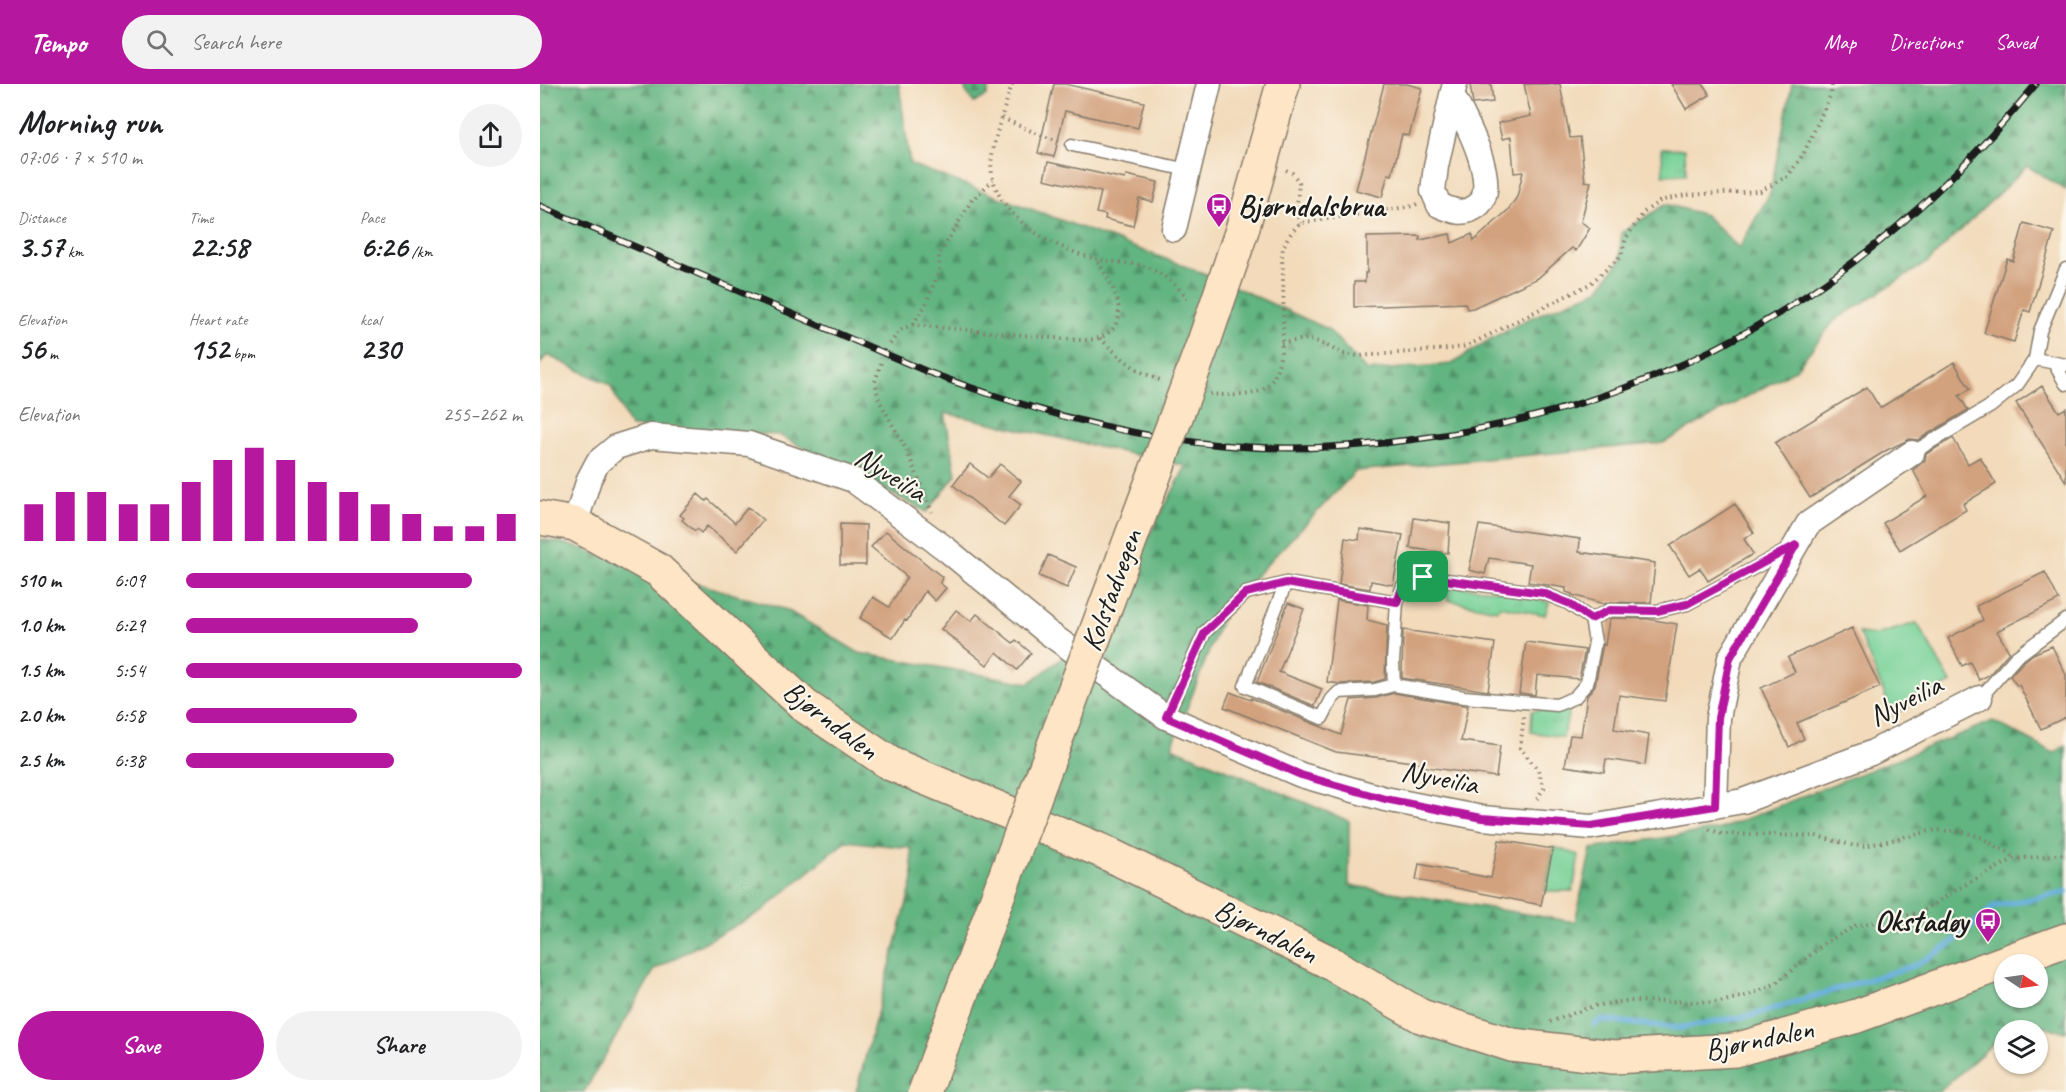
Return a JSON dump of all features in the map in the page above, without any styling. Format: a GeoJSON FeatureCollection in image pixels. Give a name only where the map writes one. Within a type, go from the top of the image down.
{"type":"FeatureCollection","features":[{"type":"Feature","properties":{"kind":"main road","name":"Kolstadvegen"},"geometry":{"type":"LineString","coordinates":[[925,1092],[1205,339],[1242,231],[1283,84]]}},
{"type":"Feature","properties":{"kind":"main road","name":"Bjørndalen"},"geometry":{"type":"LineString","coordinates":[[540,518],[575,524],[658,570],[805,706],[891,764],[1102,851],[1327,961],[1421,1016],[1512,1046],[1614,1057],[1734,1050],[1857,1016],[2066,940]]}},
{"type":"Feature","properties":{"kind":"street"},"geometry":{"type":"LineString","coordinates":[[1174,230],[1209,84]]}},
{"type":"Feature","properties":{"kind":"street"},"geometry":{"type":"LineString","coordinates":[[1454,89],[1470,128],[1486,180],[1485,193],[1480,204],[1468,212],[1456,212],[1439,205],[1433,191],[1436,166],[1454,89]]}},
{"type":"Feature","properties":{"kind":"street","name":"Nyveilia"},"geometry":{"type":"LineString","coordinates":[[575,524],[589,479],[597,462],[616,447],[651,436],[749,444],[853,480],[946,549],[1047,632],[1166,717],[1301,775],[1385,799],[1482,818],[1591,826],[1743,801],[1870,753],[1980,698]]}},
{"type":"Feature","properties":{"kind":"street"},"geometry":{"type":"LineString","coordinates":[[1715,806],[1718,718],[1730,658],[1808,525],[1912,453]]}},
{"type":"Feature","properties":{"kind":"lane"},"geometry":{"type":"LineString","coordinates":[[1072,145],[1188,170]]}},
{"type":"Feature","properties":{"kind":"lane"},"geometry":{"type":"LineString","coordinates":[[1912,453],[1991,406],[2018,385],[2035,359],[2040,331],[2066,269]]}},
{"type":"Feature","properties":{"kind":"lane"},"geometry":{"type":"LineString","coordinates":[[2035,359],[2060,364],[2066,384]]}},
{"type":"Feature","properties":{"kind":"lane"},"geometry":{"type":"LineString","coordinates":[[1591,619],[1610,610],[1657,611],[1687,604],[1796,545]]}},
{"type":"Feature","properties":{"kind":"lane"},"geometry":{"type":"LineString","coordinates":[[1286,583],[1245,686],[1322,718],[1332,699],[1339,692],[1375,690],[1394,685],[1464,697],[1557,705],[1575,697],[1587,683],[1595,642],[1591,619],[1568,603],[1543,593],[1423,577],[1403,586],[1397,602],[1393,662],[1394,685]]}},
{"type":"Feature","properties":{"kind":"lane"},"geometry":{"type":"LineString","coordinates":[[1166,717],[1205,632],[1246,593],[1286,583],[1397,602]]}},
{"type":"Feature","properties":{"kind":"lane","name":"Nyveilia"},"geometry":{"type":"LineString","coordinates":[[1980,698],[2016,657],[2066,620]]}},
{"type":"Feature","properties":{"kind":"path"},"geometry":{"type":"LineString","coordinates":[[1012,84],[992,156],[993,180],[1003,202],[1019,222],[1047,240],[1096,259],[1146,267],[1168,279],[1189,300],[1187,310]]}},
{"type":"Feature","properties":{"kind":"path"},"geometry":{"type":"LineString","coordinates":[[1281,344],[1307,339],[1319,342],[1343,354],[1359,356],[1467,346],[1590,284],[1621,256],[1626,238],[1644,212],[1660,201],[1685,195],[1760,191],[1788,176],[1804,153],[1831,94],[1832,84]]}},
{"type":"Feature","properties":{"kind":"path"},"geometry":{"type":"LineString","coordinates":[[1002,118],[1040,135],[1072,145]]}},
{"type":"Feature","properties":{"kind":"path"},"geometry":{"type":"LineString","coordinates":[[1288,160],[1286,171],[1292,173],[1299,182],[1296,214],[1301,223]]}},
{"type":"Feature","properties":{"kind":"path"},"geometry":{"type":"LineString","coordinates":[[913,325],[925,306],[939,271],[939,255],[972,200],[993,180]]}},
{"type":"Feature","properties":{"kind":"path"},"geometry":{"type":"LineString","coordinates":[[1205,393],[1230,395],[1252,393],[1264,389],[1272,381],[1278,368],[1281,344],[1282,250],[1291,232],[1301,223],[1413,206],[1433,191]]}},
{"type":"Feature","properties":{"kind":"path"},"geometry":{"type":"LineString","coordinates":[[890,344],[900,330],[913,325],[1077,340],[1100,338],[1114,326],[1119,308],[1116,290],[1096,259]]}},
{"type":"Feature","properties":{"kind":"path"},"geometry":{"type":"LineString","coordinates":[[1100,338],[1138,371],[1166,382]]}},
{"type":"Feature","properties":{"kind":"path"},"geometry":{"type":"LineString","coordinates":[[881,363],[875,382],[879,400],[907,451],[946,549]]}},
{"type":"Feature","properties":{"kind":"path"},"geometry":{"type":"LineString","coordinates":[[1522,822],[1544,788],[1538,770],[1520,748],[1527,702]]}},
{"type":"Feature","properties":{"kind":"path"},"geometry":{"type":"LineString","coordinates":[[1680,812],[1701,826],[1722,834],[1816,836],[1851,845],[1865,846],[1935,831],[1964,832],[1983,838],[2008,852],[2014,859]]}},
{"type":"Feature","properties":{"kind":"path"},"geometry":{"type":"LineString","coordinates":[[1543,1023],[1593,1006],[1626,1001],[1720,1002],[1749,995],[1775,984],[1825,944],[1855,926],[1919,913],[1968,883],[2014,859],[2066,854]]}},
{"type":"Feature","properties":{"kind":"green space"},"geometry":{"type":"Polygon","coordinates":[[[540,84],[899,84],[910,164],[1206,274],[1328,329],[1367,371],[1452,364],[1492,338],[1530,318],[1598,290],[1620,261],[1621,233],[1666,204],[1705,215],[1739,248],[1770,193],[1792,84],[2066,84],[2066,190],[2027,166],[1928,262],[1835,320],[1795,370],[1663,443],[1356,471],[1226,607],[1172,747],[1349,821],[1349,885],[1575,922],[1591,849],[1720,829],[1993,721],[2054,753],[2066,745],[2066,1032],[2048,1027],[2048,1020],[1994,1020],[1994,1043],[1939,1092],[856,1092],[913,880],[911,848],[846,841],[761,912],[655,969],[584,1092],[540,1092],[540,539],[563,543],[787,610],[859,653],[1029,683],[1099,630],[1186,466],[945,413],[956,475],[927,512],[779,435],[630,427],[610,385],[547,355],[540,364],[540,84]]]}},
{"type":"Feature","properties":{"kind":"green space"},"geometry":{"type":"Polygon","coordinates":[[[966,84],[990,84],[987,96],[974,103],[965,90],[966,84]]]}},
{"type":"Feature","properties":{"kind":"green space"},"geometry":{"type":"Polygon","coordinates":[[[1662,148],[1685,149],[1686,174],[1663,175],[1662,148]]]}},
{"type":"Feature","properties":{"kind":"green space"},"geometry":{"type":"Polygon","coordinates":[[[1445,585],[1522,593],[1549,603],[1545,615],[1500,606],[1497,610],[1448,600],[1445,585]]]}},
{"type":"Feature","properties":{"kind":"green space"},"geometry":{"type":"Polygon","coordinates":[[[1917,623],[1951,683],[1893,715],[1859,633],[1876,635],[1917,623]]]}},
{"type":"Feature","properties":{"kind":"green space"},"geometry":{"type":"Polygon","coordinates":[[[1570,707],[1563,737],[1531,732],[1532,711],[1570,707]]]}},
{"type":"Feature","properties":{"kind":"green space"},"geometry":{"type":"Polygon","coordinates":[[[1554,847],[1579,855],[1573,891],[1545,891],[1554,847]]]}},
{"type":"Feature","properties":{"kind":"building"},"geometry":{"type":"Polygon","coordinates":[[[1054,84],[1065,84],[1144,102],[1138,128],[1065,111],[1054,157],[1038,153],[1054,84]]]}},
{"type":"Feature","properties":{"kind":"building"},"geometry":{"type":"Polygon","coordinates":[[[1384,84],[1407,84],[1422,88],[1409,136],[1402,134],[1392,175],[1388,174],[1382,197],[1356,190],[1384,84]]]}},
{"type":"Feature","properties":{"kind":"building"},"geometry":{"type":"Polygon","coordinates":[[[1470,84],[1491,84],[1493,102],[1473,104],[1470,84]]]}},
{"type":"Feature","properties":{"kind":"building"},"geometry":{"type":"Polygon","coordinates":[[[1524,84],[1560,84],[1570,138],[1580,137],[1585,181],[1591,182],[1581,222],[1590,228],[1576,251],[1572,248],[1538,278],[1473,308],[1467,309],[1465,303],[1354,307],[1354,282],[1365,282],[1365,273],[1367,273],[1367,237],[1420,236],[1420,240],[1450,234],[1452,243],[1472,234],[1474,241],[1508,210],[1517,197],[1523,172],[1514,173],[1511,137],[1502,139],[1498,123],[1531,116],[1524,84]]]}},
{"type":"Feature","properties":{"kind":"building"},"geometry":{"type":"Polygon","coordinates":[[[1671,84],[1703,84],[1710,95],[1686,109],[1671,84]]]}},
{"type":"Feature","properties":{"kind":"building"},"geometry":{"type":"Polygon","coordinates":[[[1048,162],[1125,179],[1126,175],[1158,182],[1153,202],[1139,198],[1133,226],[1105,219],[1106,215],[1096,213],[1101,192],[1044,179],[1048,162]]]}},
{"type":"Feature","properties":{"kind":"building"},"geometry":{"type":"Polygon","coordinates":[[[2024,223],[2054,232],[2030,312],[2024,310],[2014,342],[1984,333],[2007,259],[2013,261],[2024,223]]]}},
{"type":"Feature","properties":{"kind":"building"},"geometry":{"type":"Polygon","coordinates":[[[1954,362],[1970,389],[1959,396],[1968,410],[1918,440],[1910,439],[1887,450],[1810,498],[1775,443],[1867,387],[1880,408],[1954,362]]]}},
{"type":"Feature","properties":{"kind":"building"},"geometry":{"type":"Polygon","coordinates":[[[2042,386],[2059,412],[2066,408],[2066,482],[2016,403],[2042,386]]]}},
{"type":"Feature","properties":{"kind":"building"},"geometry":{"type":"Polygon","coordinates":[[[1953,438],[1968,464],[1980,457],[1996,484],[1963,504],[1966,510],[1900,550],[1883,523],[1927,496],[1913,470],[1925,460],[1926,454],[1953,438]]]}},
{"type":"Feature","properties":{"kind":"building"},"geometry":{"type":"Polygon","coordinates":[[[970,464],[988,478],[1000,464],[1021,481],[1009,496],[1021,505],[1004,526],[953,485],[970,464]]]}},
{"type":"Feature","properties":{"kind":"building"},"geometry":{"type":"Polygon","coordinates":[[[698,494],[706,501],[708,499],[735,523],[748,507],[763,520],[737,551],[707,526],[701,533],[682,520],[684,518],[680,515],[698,494]]]}},
{"type":"Feature","properties":{"kind":"building"},"geometry":{"type":"Polygon","coordinates":[[[1735,504],[1754,533],[1744,539],[1753,554],[1708,581],[1700,568],[1689,575],[1670,546],[1735,504]]]}},
{"type":"Feature","properties":{"kind":"building"},"geometry":{"type":"Polygon","coordinates":[[[1414,518],[1450,523],[1448,553],[1410,548],[1414,518]]]}},
{"type":"Feature","properties":{"kind":"building"},"geometry":{"type":"Polygon","coordinates":[[[840,524],[866,525],[866,565],[840,565],[840,524]]]}},
{"type":"Feature","properties":{"kind":"building"},"geometry":{"type":"Polygon","coordinates":[[[1479,525],[1580,539],[1579,552],[1655,563],[1651,603],[1610,602],[1604,604],[1572,595],[1566,592],[1566,588],[1528,582],[1531,564],[1489,558],[1485,574],[1469,570],[1479,525]]]}},
{"type":"Feature","properties":{"kind":"building"},"geometry":{"type":"Polygon","coordinates":[[[1360,529],[1403,535],[1393,585],[1371,581],[1370,589],[1339,584],[1345,538],[1359,540],[1360,529]]]}},
{"type":"Feature","properties":{"kind":"building"},"geometry":{"type":"Polygon","coordinates":[[[886,531],[942,577],[940,583],[946,588],[935,601],[925,591],[907,621],[905,620],[893,638],[860,618],[873,597],[889,607],[907,577],[871,547],[886,531]]]}},
{"type":"Feature","properties":{"kind":"building"},"geometry":{"type":"Polygon","coordinates":[[[1048,555],[1076,567],[1067,588],[1039,576],[1048,555]]]}},
{"type":"Feature","properties":{"kind":"building"},"geometry":{"type":"Polygon","coordinates":[[[2045,572],[2059,600],[1997,631],[2009,652],[1989,675],[1979,680],[1970,662],[1962,666],[1948,638],[1983,620],[1976,606],[2045,572]]]}},
{"type":"Feature","properties":{"kind":"building"},"geometry":{"type":"Polygon","coordinates":[[[1337,600],[1368,605],[1367,620],[1387,625],[1385,679],[1340,684],[1327,682],[1337,600]]]}},
{"type":"Feature","properties":{"kind":"building"},"geometry":{"type":"Polygon","coordinates":[[[1288,603],[1304,609],[1279,672],[1322,689],[1315,706],[1257,682],[1288,603]]]}},
{"type":"Feature","properties":{"kind":"building"},"geometry":{"type":"Polygon","coordinates":[[[956,610],[971,621],[977,614],[1013,643],[1016,640],[1031,653],[1017,670],[997,652],[987,665],[941,629],[956,610]]]}},
{"type":"Feature","properties":{"kind":"building"},"geometry":{"type":"Polygon","coordinates":[[[1612,618],[1648,619],[1677,624],[1665,701],[1619,695],[1614,729],[1649,735],[1645,765],[1606,759],[1604,772],[1565,766],[1570,735],[1581,736],[1587,696],[1595,685],[1609,620],[1612,618]]]}},
{"type":"Feature","properties":{"kind":"building"},"geometry":{"type":"Polygon","coordinates":[[[1852,628],[1880,687],[1797,723],[1804,739],[1789,747],[1761,688],[1795,672],[1788,657],[1852,628]]]}},
{"type":"Feature","properties":{"kind":"building"},"geometry":{"type":"Polygon","coordinates":[[[1403,630],[1495,643],[1488,691],[1402,678],[1403,630]]]}},
{"type":"Feature","properties":{"kind":"building"},"geometry":{"type":"Polygon","coordinates":[[[1526,642],[1585,650],[1579,679],[1537,675],[1535,695],[1519,693],[1526,642]]]}},
{"type":"Feature","properties":{"kind":"building"},"geometry":{"type":"Polygon","coordinates":[[[2052,646],[2066,675],[2066,717],[2041,729],[2019,685],[2017,686],[2010,676],[2033,654],[2052,646]]]}},
{"type":"Feature","properties":{"kind":"building"},"geometry":{"type":"Polygon","coordinates":[[[1230,692],[1251,700],[1251,698],[1341,735],[1351,700],[1376,698],[1394,693],[1468,706],[1461,741],[1500,746],[1496,777],[1419,766],[1420,763],[1336,752],[1224,707],[1230,692]]]}},
{"type":"Feature","properties":{"kind":"building"},"geometry":{"type":"Polygon","coordinates":[[[1499,840],[1553,849],[1541,905],[1416,880],[1419,864],[1491,878],[1499,840]]]}},
{"type":"Feature","properties":{"kind":"waterway"},"geometry":{"type":"LineString","coordinates":[[1594,1025],[1601,1020],[1679,1028],[1753,1015],[1916,965],[1948,946],[1995,906],[2066,892]]}},
{"type":"Feature","properties":{"kind":"railway"},"geometry":{"type":"LineString","coordinates":[[540,206],[928,372],[1036,409],[1072,419],[1183,441],[1280,448],[1368,444],[1456,433],[1544,414],[1626,387],[1705,354],[1779,313],[1849,266],[1915,212],[1977,151],[2036,84]]}},
{"type":"Feature","properties":{"kind":"place","name":"Bjørndalsbrua"},"geometry":{"type":"Point","coordinates":[1219,229]}},
{"type":"Feature","properties":{"kind":"place","name":"Okstadøy"},"geometry":{"type":"Point","coordinates":[1988,944]}},
{"type":"Feature","properties":{"kind":"route"},"geometry":{"type":"LineString","coordinates":[[1796,545],[1730,658],[1718,718],[1715,806],[1591,826],[1482,818],[1385,799],[1301,775],[1166,717],[1205,632],[1246,593],[1286,583],[1397,602],[1403,586],[1423,577],[1543,593],[1568,603],[1591,619],[1610,610],[1657,611],[1687,604],[1796,545]]}}]}
